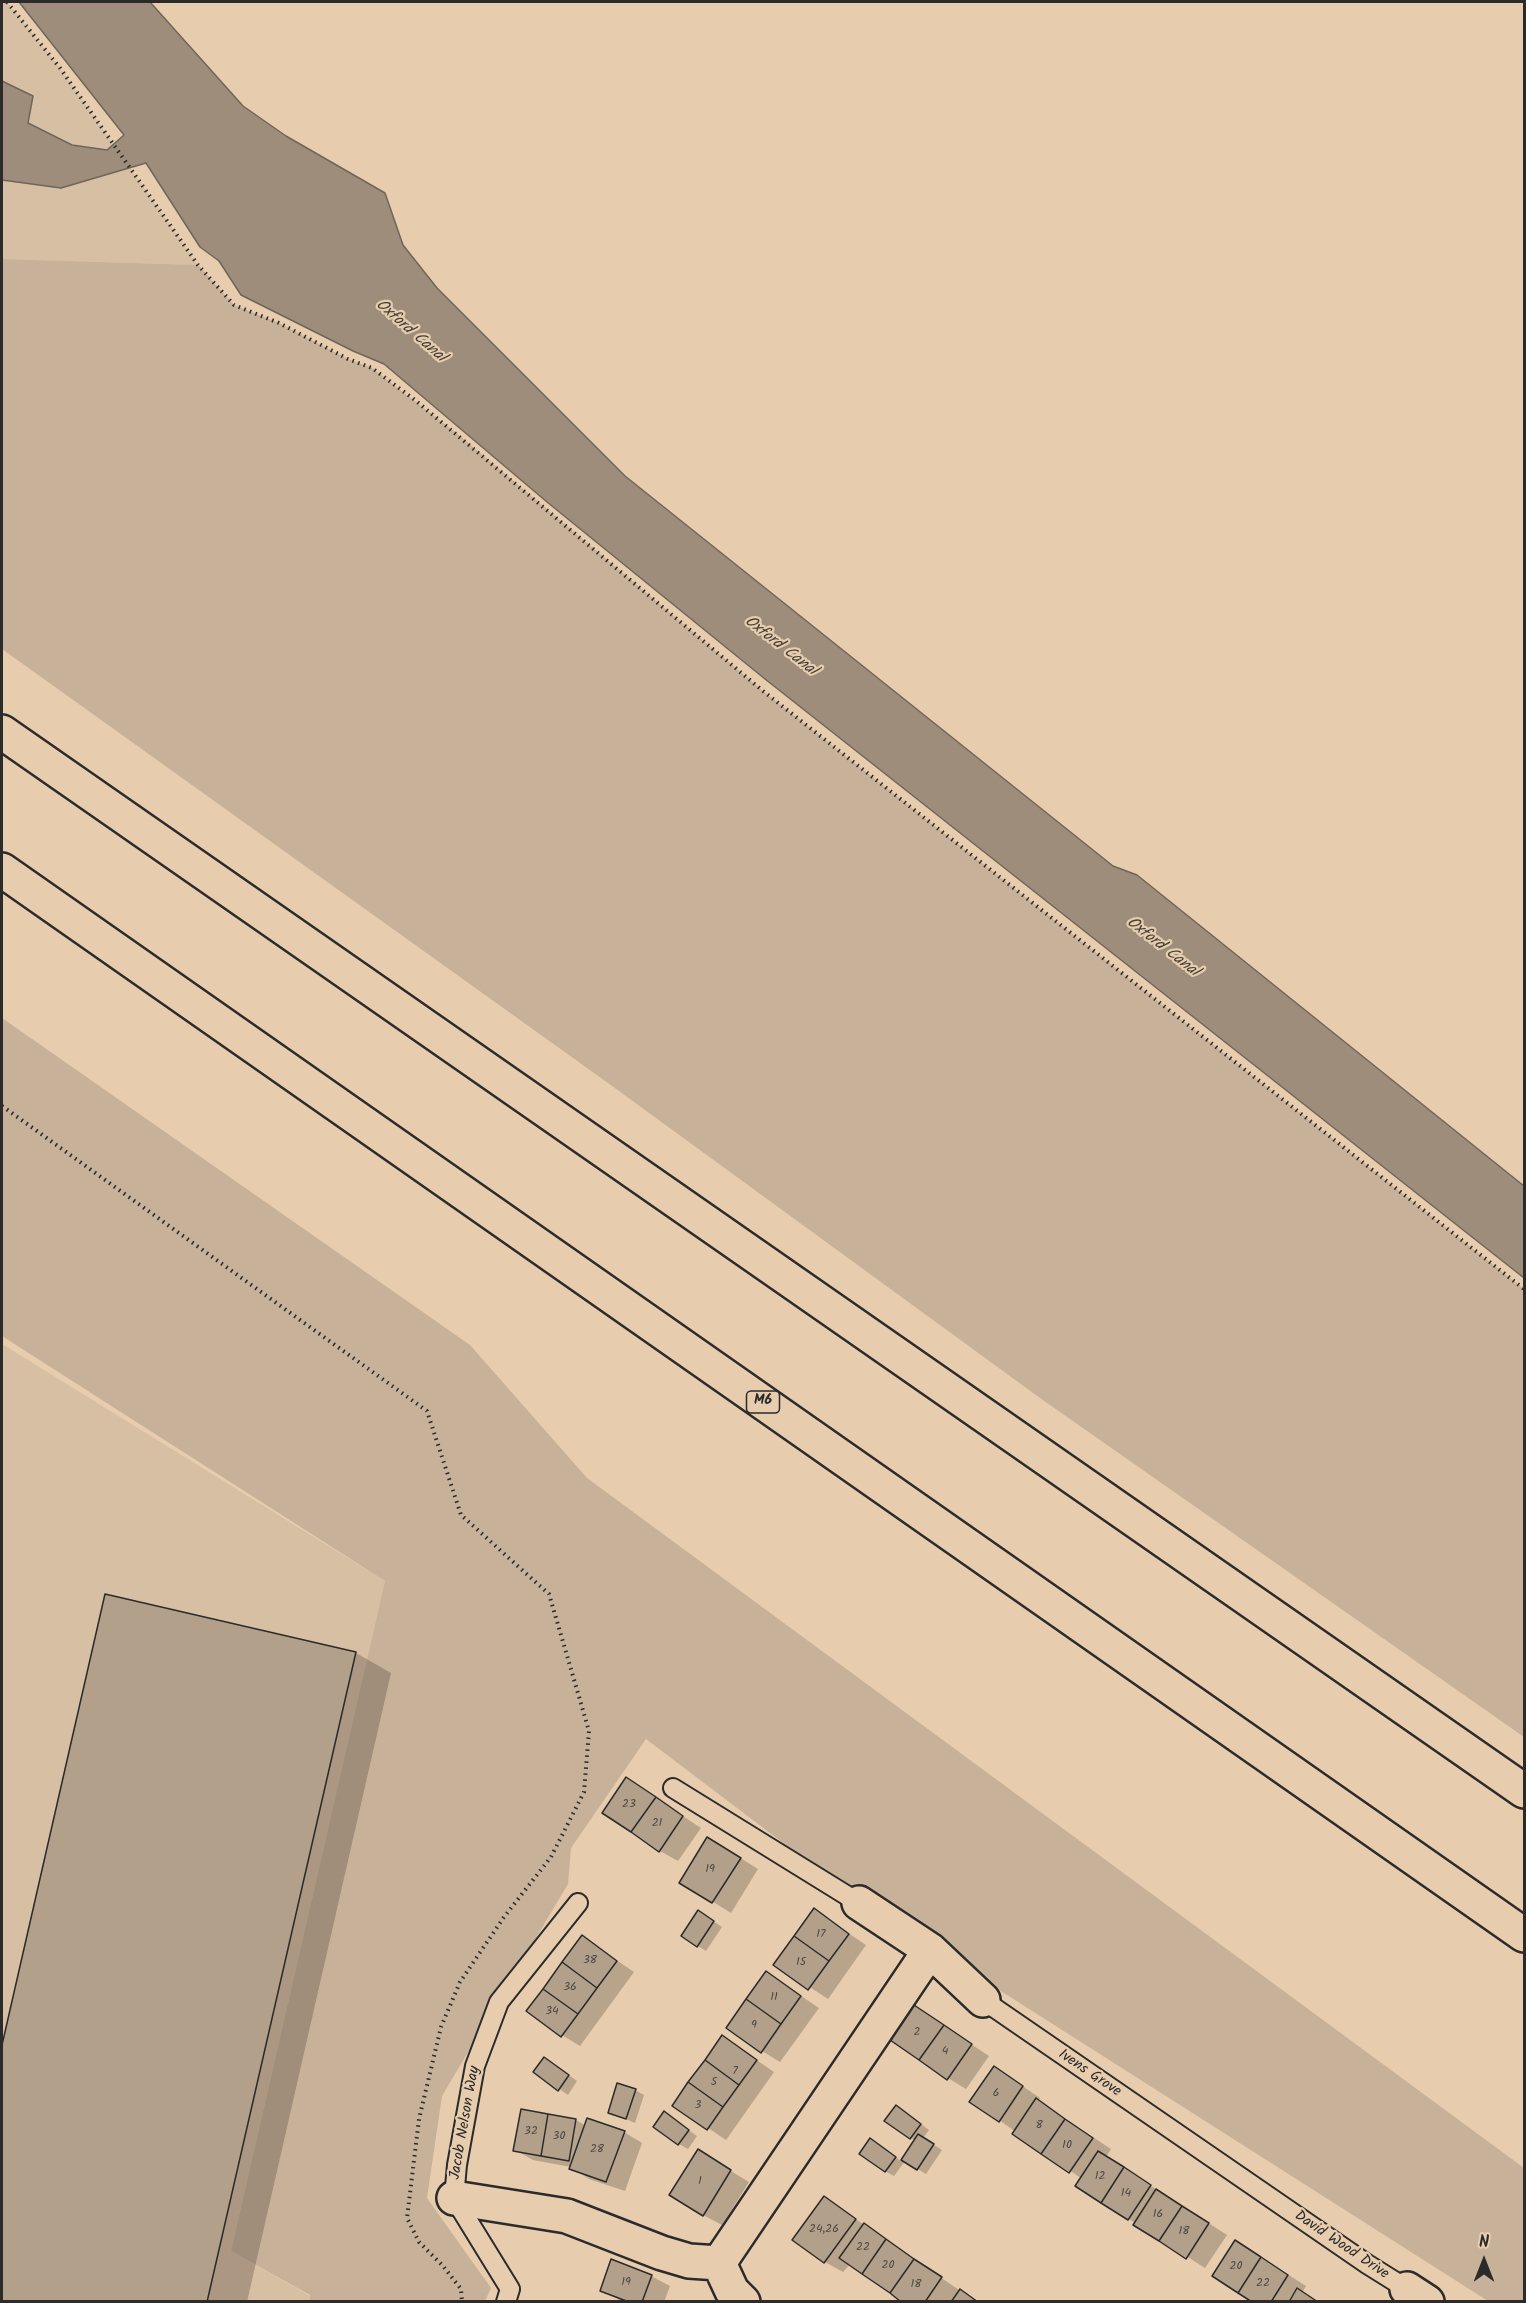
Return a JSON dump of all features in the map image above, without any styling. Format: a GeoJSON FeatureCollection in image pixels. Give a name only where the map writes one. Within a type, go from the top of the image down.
{"type":"FeatureCollection","features":[{"type":"Feature","properties":{"kind":"main road"},"geometry":{"type":"LineString","coordinates":[[2,732],[1524,1791]]}},
{"type":"Feature","properties":{"kind":"main road","name":"M6"},"geometry":{"type":"LineString","coordinates":[[2,870],[1524,1935]]}},
{"type":"Feature","properties":{"kind":"main road","name":"Ivens Grove"},"geometry":{"type":"LineString","coordinates":[[859,1903],[930,1950],[983,2000]]}},
{"type":"Feature","properties":{"kind":"main road"},"geometry":{"type":"LineString","coordinates":[[743,2301],[732,2290],[719,2263],[930,1950]]}},
{"type":"Feature","properties":{"kind":"main road","name":"Jacob Nelson Way"},"geometry":{"type":"LineString","coordinates":[[454,2198],[567,2216],[662,2253],[689,2261],[719,2263]]}},
{"type":"Feature","properties":{"kind":"lane","name":"Ivens Grove"},"geometry":{"type":"LineString","coordinates":[[673,1788],[859,1903]]}},
{"type":"Feature","properties":{"kind":"lane","name":"Jacob Nelson Way"},"geometry":{"type":"LineString","coordinates":[[454,2198],[475,2066],[499,2002],[578,1903]]}},
{"type":"Feature","properties":{"kind":"lane","name":"Ivens Grove"},"geometry":{"type":"LineString","coordinates":[[983,2000],[1256,2188]]}},
{"type":"Feature","properties":{"kind":"lane","name":"David Wood Drive"},"geometry":{"type":"LineString","coordinates":[[1256,2188],[1417,2295]]}},
{"type":"Feature","properties":{"kind":"lane"},"geometry":{"type":"LineString","coordinates":[[454,2198],[510,2289],[506,2301]]}},
{"type":"Feature","properties":{"kind":"path"},"geometry":{"type":"LineString","coordinates":[[7,2],[60,68],[198,265],[234,305],[279,323],[348,359],[372,368],[415,400],[763,691],[1524,1289]]}},
{"type":"Feature","properties":{"kind":"path"},"geometry":{"type":"LineString","coordinates":[[2,1106],[427,1411],[461,1515],[549,1594],[589,1731],[584,1792],[550,1857],[504,1917],[460,1982],[441,2027],[418,2119],[406,2218],[418,2242],[443,2266],[461,2289],[462,2301]]}},
{"type":"Feature","properties":{"kind":"shaded area"},"geometry":{"type":"Polygon","coordinates":[[[2,2],[7,2],[60,68],[198,265],[2,259],[2,2]]]}},
{"type":"Feature","properties":{"kind":"shaded area"},"geometry":{"type":"Polygon","coordinates":[[[2,259],[198,265],[234,305],[279,323],[348,359],[372,368],[460,436],[763,691],[1524,1289],[1524,1737],[1040,1398],[608,1083],[2,649],[2,259]]]}},
{"type":"Feature","properties":{"kind":"shaded area"},"geometry":{"type":"Polygon","coordinates":[[[2,1018],[470,1345],[587,1478],[1524,2168],[1524,2301],[1488,2301],[861,1902],[646,1739],[571,1848],[568,1884],[442,2096],[427,2198],[491,2288],[485,2301],[310,2301],[310,2295],[231,2251],[385,1581],[2,1336],[2,1018]]]}},
{"type":"Feature","properties":{"kind":"shaded area"},"geometry":{"type":"Polygon","coordinates":[[[2,1344],[385,1581],[231,2251],[310,2296],[310,2301],[2,2301],[2,1344]]]}},
{"type":"Feature","properties":{"kind":"water","name":"Oxford Canal"},"geometry":{"type":"Polygon","coordinates":[[[19,2],[150,2],[243,106],[286,136],[385,193],[403,245],[437,288],[625,476],[1113,866],[1137,875],[1524,1186],[1524,1278],[765,679],[547,502],[384,364],[241,295],[219,261],[200,247],[146,163],[61,188],[2,180],[2,81],[33,96],[28,123],[72,145],[107,150],[124,135],[19,2]]]}},
{"type":"Feature","properties":{"kind":"building"},"geometry":{"type":"Polygon","coordinates":[[[105,1594],[356,1652],[207,2302],[2,2302],[2,2045],[105,1594]]]}},
{"type":"Feature","properties":{"kind":"building"},"geometry":{"type":"Polygon","coordinates":[[[626,1777],[656,1797],[631,1832],[602,1813],[626,1777]]]}},
{"type":"Feature","properties":{"kind":"building"},"geometry":{"type":"Polygon","coordinates":[[[656,1797],[683,1816],[659,1852],[631,1832],[656,1797]]]}},
{"type":"Feature","properties":{"kind":"building"},"geometry":{"type":"Polygon","coordinates":[[[707,1837],[741,1858],[712,1903],[679,1883],[707,1837]]]}},
{"type":"Feature","properties":{"kind":"building"},"geometry":{"type":"Polygon","coordinates":[[[814,1908],[849,1934],[829,1961],[794,1936],[814,1908]]]}},
{"type":"Feature","properties":{"kind":"building"},"geometry":{"type":"Polygon","coordinates":[[[698,1910],[714,1921],[697,1947],[681,1936],[698,1910]]]}},
{"type":"Feature","properties":{"kind":"building"},"geometry":{"type":"Polygon","coordinates":[[[582,1935],[617,1961],[597,1988],[562,1962],[582,1935]]]}},
{"type":"Feature","properties":{"kind":"building"},"geometry":{"type":"Polygon","coordinates":[[[794,1936],[829,1961],[808,1990],[773,1965],[794,1936]]]}},
{"type":"Feature","properties":{"kind":"building"},"geometry":{"type":"Polygon","coordinates":[[[562,1962],[597,1988],[578,2014],[543,1989],[562,1962]]]}},
{"type":"Feature","properties":{"kind":"building"},"geometry":{"type":"Polygon","coordinates":[[[766,1971],[801,1996],[781,2024],[746,1999],[766,1971]]]}},
{"type":"Feature","properties":{"kind":"building"},"geometry":{"type":"Polygon","coordinates":[[[543,1989],[578,2014],[561,2037],[526,2011],[543,1989]]]}},
{"type":"Feature","properties":{"kind":"building"},"geometry":{"type":"Polygon","coordinates":[[[746,1999],[781,2024],[761,2053],[726,2028],[746,1999]]]}},
{"type":"Feature","properties":{"kind":"building"},"geometry":{"type":"Polygon","coordinates":[[[914,2005],[944,2025],[919,2060],[890,2040],[914,2005]]]}},
{"type":"Feature","properties":{"kind":"building"},"geometry":{"type":"Polygon","coordinates":[[[944,2025],[972,2044],[947,2080],[919,2060],[944,2025]]]}},
{"type":"Feature","properties":{"kind":"building"},"geometry":{"type":"Polygon","coordinates":[[[722,2035],[757,2060],[739,2085],[705,2060],[722,2035]]]}},
{"type":"Feature","properties":{"kind":"building"},"geometry":{"type":"Polygon","coordinates":[[[544,2057],[569,2075],[558,2091],[533,2072],[544,2057]]]}},
{"type":"Feature","properties":{"kind":"building"},"geometry":{"type":"Polygon","coordinates":[[[705,2060],[739,2085],[723,2107],[688,2082],[705,2060]]]}},
{"type":"Feature","properties":{"kind":"building"},"geometry":{"type":"Polygon","coordinates":[[[994,2066],[1023,2086],[999,2122],[969,2102],[994,2066]]]}},
{"type":"Feature","properties":{"kind":"building"},"geometry":{"type":"Polygon","coordinates":[[[688,2082],[723,2107],[707,2130],[672,2106],[688,2082]]]}},
{"type":"Feature","properties":{"kind":"building"},"geometry":{"type":"Polygon","coordinates":[[[617,2083],[636,2089],[626,2119],[608,2113],[617,2083]]]}},
{"type":"Feature","properties":{"kind":"building"},"geometry":{"type":"Polygon","coordinates":[[[1036,2098],[1065,2119],[1041,2154],[1012,2134],[1036,2098]]]}},
{"type":"Feature","properties":{"kind":"building"},"geometry":{"type":"Polygon","coordinates":[[[896,2105],[921,2124],[910,2139],[884,2121],[896,2105]]]}},
{"type":"Feature","properties":{"kind":"building"},"geometry":{"type":"Polygon","coordinates":[[[521,2109],[548,2114],[541,2156],[513,2151],[521,2109]]]}},
{"type":"Feature","properties":{"kind":"building"},"geometry":{"type":"Polygon","coordinates":[[[664,2111],[689,2130],[678,2145],[653,2127],[664,2111]]]}},
{"type":"Feature","properties":{"kind":"building"},"geometry":{"type":"Polygon","coordinates":[[[548,2114],[576,2119],[569,2161],[541,2156],[548,2114]]]}},
{"type":"Feature","properties":{"kind":"building"},"geometry":{"type":"Polygon","coordinates":[[[587,2118],[625,2131],[606,2182],[569,2169],[587,2118]]]}},
{"type":"Feature","properties":{"kind":"building"},"geometry":{"type":"Polygon","coordinates":[[[1065,2119],[1093,2138],[1069,2173],[1041,2154],[1065,2119]]]}},
{"type":"Feature","properties":{"kind":"building"},"geometry":{"type":"Polygon","coordinates":[[[918,2134],[934,2144],[917,2170],[901,2160],[918,2134]]]}},
{"type":"Feature","properties":{"kind":"building"},"geometry":{"type":"Polygon","coordinates":[[[870,2138],[896,2157],[885,2172],[859,2154],[870,2138]]]}},
{"type":"Feature","properties":{"kind":"building"},"geometry":{"type":"Polygon","coordinates":[[[698,2149],[731,2170],[703,2216],[669,2195],[698,2149]]]}},
{"type":"Feature","properties":{"kind":"building"},"geometry":{"type":"Polygon","coordinates":[[[1098,2151],[1124,2167],[1101,2203],[1075,2186],[1098,2151]]]}},
{"type":"Feature","properties":{"kind":"building"},"geometry":{"type":"Polygon","coordinates":[[[1124,2167],[1151,2185],[1128,2220],[1101,2203],[1124,2167]]]}},
{"type":"Feature","properties":{"kind":"building"},"geometry":{"type":"Polygon","coordinates":[[[1156,2189],[1182,2206],[1159,2241],[1133,2225],[1156,2189]]]}},
{"type":"Feature","properties":{"kind":"building"},"geometry":{"type":"Polygon","coordinates":[[[824,2196],[856,2219],[824,2263],[792,2240],[824,2196]]]}},
{"type":"Feature","properties":{"kind":"building"},"geometry":{"type":"Polygon","coordinates":[[[1182,2206],[1209,2223],[1186,2259],[1159,2241],[1182,2206]]]}},
{"type":"Feature","properties":{"kind":"building"},"geometry":{"type":"Polygon","coordinates":[[[864,2223],[886,2239],[862,2274],[839,2258],[864,2223]]]}},
{"type":"Feature","properties":{"kind":"building"},"geometry":{"type":"Polygon","coordinates":[[[886,2239],[914,2259],[890,2293],[862,2274],[886,2239]]]}},
{"type":"Feature","properties":{"kind":"building"},"geometry":{"type":"Polygon","coordinates":[[[1235,2240],[1261,2257],[1238,2293],[1212,2276],[1235,2240]]]}},
{"type":"Feature","properties":{"kind":"building"},"geometry":{"type":"Polygon","coordinates":[[[1261,2257],[1288,2275],[1271,2302],[1252,2302],[1238,2293],[1261,2257]]]}},
{"type":"Feature","properties":{"kind":"building"},"geometry":{"type":"Polygon","coordinates":[[[611,2259],[652,2275],[642,2302],[629,2302],[600,2291],[611,2259]]]}},
{"type":"Feature","properties":{"kind":"building"},"geometry":{"type":"Polygon","coordinates":[[[914,2259],[942,2277],[925,2302],[901,2302],[890,2293],[914,2259]]]}},
{"type":"Feature","properties":{"kind":"building"},"geometry":{"type":"Polygon","coordinates":[[[1297,2288],[1318,2302],[1289,2302],[1297,2288]]]}},
{"type":"Feature","properties":{"kind":"building"},"geometry":{"type":"Polygon","coordinates":[[[960,2289],[978,2302],[951,2302],[960,2289]]]}}]}
